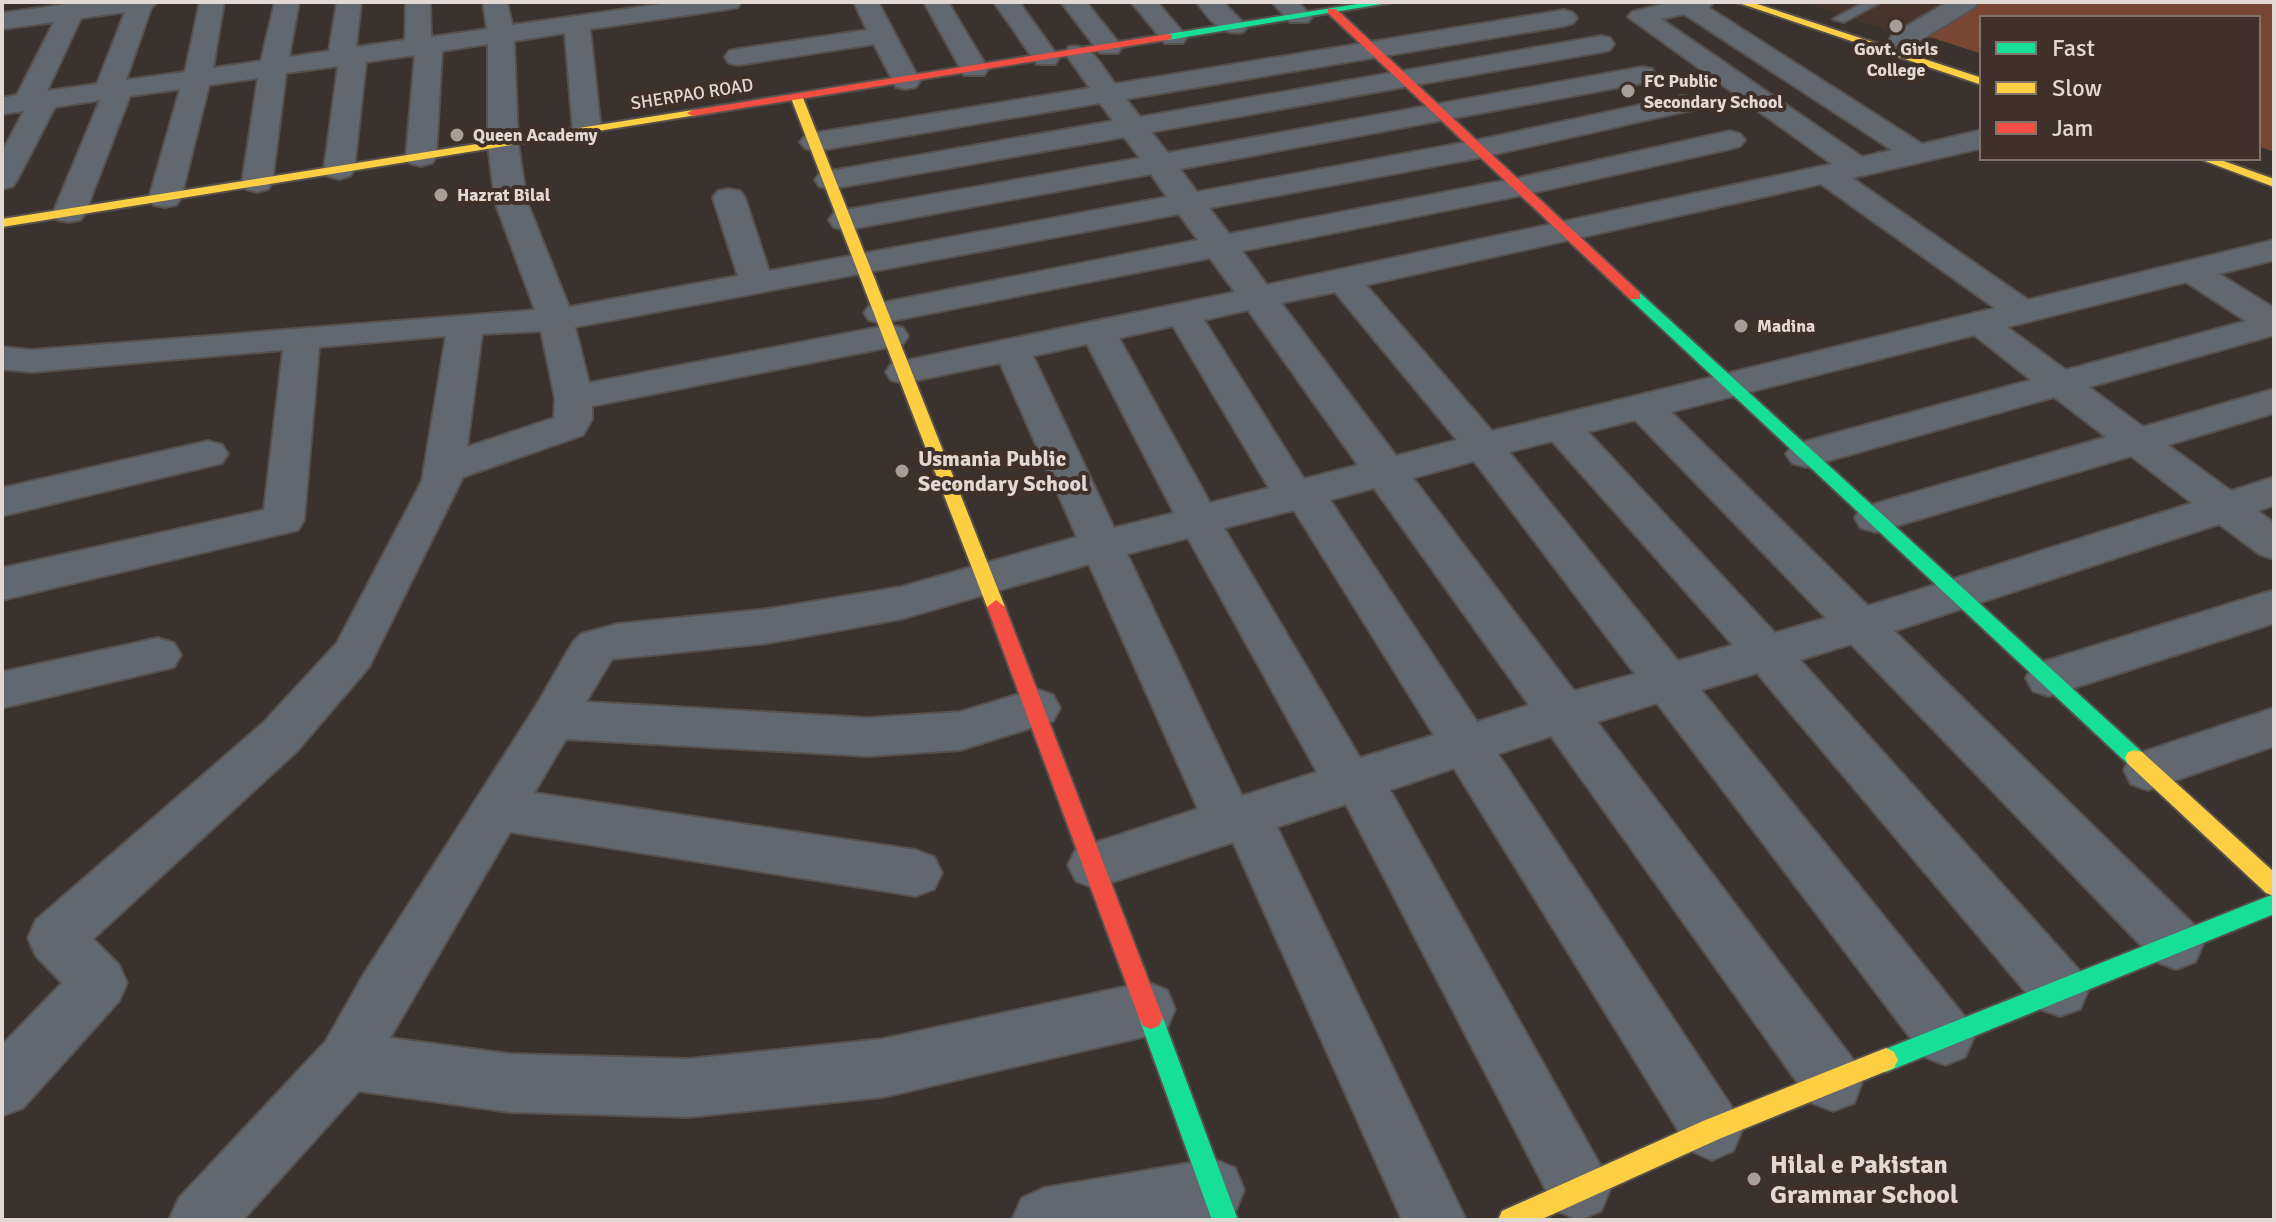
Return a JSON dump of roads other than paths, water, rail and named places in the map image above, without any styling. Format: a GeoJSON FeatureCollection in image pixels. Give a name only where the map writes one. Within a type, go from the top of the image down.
{"type":"FeatureCollection","features":[{"type":"Feature","properties":{"kind":"street"},"geometry":{"type":"LineString","coordinates":[[2,11],[7,2]]}},
{"type":"Feature","properties":{"kind":"street"},"geometry":{"type":"LineString","coordinates":[[2,21],[74,7],[142,2],[69,213]]}},
{"type":"Feature","properties":{"kind":"street"},"geometry":{"type":"LineString","coordinates":[[165,198],[197,78],[212,2]]}},
{"type":"Feature","properties":{"kind":"street"},"geometry":{"type":"LineString","coordinates":[[257,183],[273,67],[287,2]]}},
{"type":"Feature","properties":{"kind":"street"},"geometry":{"type":"LineString","coordinates":[[339,170],[349,2]]}},
{"type":"Feature","properties":{"kind":"street"},"geometry":{"type":"LineString","coordinates":[[418,2],[423,46],[421,157]]}},
{"type":"Feature","properties":{"kind":"street"},"geometry":{"type":"LineString","coordinates":[[444,469],[569,426],[573,419],[574,398],[556,319],[511,202],[503,144],[501,35],[495,2]]}},
{"type":"Feature","properties":{"kind":"street"},"geometry":{"type":"LineString","coordinates":[[722,2],[752,105]]}},
{"type":"Feature","properties":{"kind":"street"},"geometry":{"type":"LineString","coordinates":[[24,103],[501,35],[569,17],[638,8],[729,2]]}},
{"type":"Feature","properties":{"kind":"street"},"geometry":{"type":"LineString","coordinates":[[866,2],[906,81]]}},
{"type":"Feature","properties":{"kind":"street"},"geometry":{"type":"LineString","coordinates":[[936,2],[974,69]]}},
{"type":"Feature","properties":{"kind":"street"},"geometry":{"type":"LineString","coordinates":[[1006,2],[1078,53],[1833,1082]]}},
{"type":"Feature","properties":{"kind":"street"},"geometry":{"type":"LineString","coordinates":[[1073,2],[1078,53]]}},
{"type":"Feature","properties":{"kind":"street"},"geometry":{"type":"LineString","coordinates":[[1143,2],[1174,37]]}},
{"type":"Feature","properties":{"kind":"street"},"geometry":{"type":"LineString","coordinates":[[1209,2],[1234,27]]}},
{"type":"Feature","properties":{"kind":"street","name":"SHERPAO ROAD"},"geometry":{"type":"LineString","coordinates":[[2,223],[1078,53],[1234,27],[1292,9],[1332,11],[1359,4],[1389,2]]}},
{"type":"Feature","properties":{"kind":"street"},"geometry":{"type":"LineString","coordinates":[[1741,2],[1980,81]]}},
{"type":"Feature","properties":{"kind":"street"},"geometry":{"type":"LineString","coordinates":[[1791,2],[1980,66]]}},
{"type":"Feature","properties":{"kind":"street"},"geometry":{"type":"LineString","coordinates":[[1902,40],[1966,2]]}},
{"type":"Feature","properties":{"kind":"street"},"geometry":{"type":"LineString","coordinates":[[1919,155],[1695,4],[1641,17],[2024,313]]}},
{"type":"Feature","properties":{"kind":"street"},"geometry":{"type":"LineString","coordinates":[[2,180],[24,103],[74,7]]}},
{"type":"Feature","properties":{"kind":"street"},"geometry":{"type":"LineString","coordinates":[[815,142],[1373,50],[1554,10],[1789,184]]}},
{"type":"Feature","properties":{"kind":"street"},"geometry":{"type":"LineString","coordinates":[[1332,11],[1567,233],[2274,886]]}},
{"type":"Feature","properties":{"kind":"street"},"geometry":{"type":"LineString","coordinates":[[569,17],[587,131]]}},
{"type":"Feature","properties":{"kind":"street"},"geometry":{"type":"LineString","coordinates":[[738,57],[883,35]]}},
{"type":"Feature","properties":{"kind":"street"},"geometry":{"type":"LineString","coordinates":[[830,180],[1601,44]]}},
{"type":"Feature","properties":{"kind":"street"},"geometry":{"type":"LineString","coordinates":[[845,220],[1442,115],[1642,75]]}},
{"type":"Feature","properties":{"kind":"street"},"geometry":{"type":"LineString","coordinates":[[797,98],[1036,708],[1219,1205],[1044,1220]]}},
{"type":"Feature","properties":{"kind":"street"},"geometry":{"type":"LineString","coordinates":[[2,358],[32,361],[556,319],[863,265],[1478,149],[1682,104]]}},
{"type":"Feature","properties":{"kind":"street"},"geometry":{"type":"LineString","coordinates":[[574,398],[1217,245],[1518,187],[1730,140]]}},
{"type":"Feature","properties":{"kind":"street"},"geometry":{"type":"LineString","coordinates":[[904,372],[1567,233],[1980,140]]}},
{"type":"Feature","properties":{"kind":"street"},"geometry":{"type":"LineString","coordinates":[[2209,160],[2274,183]]}},
{"type":"Feature","properties":{"kind":"street"},"geometry":{"type":"LineString","coordinates":[[729,198],[757,284]]}},
{"type":"Feature","properties":{"kind":"street"},"geometry":{"type":"LineString","coordinates":[[201,1220],[347,1061],[384,993],[553,719],[589,654],[605,642],[798,621],[901,603],[984,577],[1483,446],[1733,387],[2274,250]]}},
{"type":"Feature","properties":{"kind":"street"},"geometry":{"type":"LineString","coordinates":[[2193,272],[2274,324]]}},
{"type":"Feature","properties":{"kind":"street"},"geometry":{"type":"LineString","coordinates":[[1343,280],[1483,446],[1945,1037]]}},
{"type":"Feature","properties":{"kind":"street"},"geometry":{"type":"LineString","coordinates":[[1183,314],[1466,745],[1712,1130]]}},
{"type":"Feature","properties":{"kind":"street"},"geometry":{"type":"LineString","coordinates":[[2,1087],[99,983],[55,938],[280,737],[353,655],[442,481],[466,324]]}},
{"type":"Feature","properties":{"kind":"street"},"geometry":{"type":"LineString","coordinates":[[1981,324],[2274,544]]}},
{"type":"Feature","properties":{"kind":"street"},"geometry":{"type":"LineString","coordinates":[[1806,454],[2274,324]]}},
{"type":"Feature","properties":{"kind":"street"},"geometry":{"type":"LineString","coordinates":[[1098,332],[1199,521],[1354,781],[1579,1189]]}},
{"type":"Feature","properties":{"kind":"street"},"geometry":{"type":"LineString","coordinates":[[2,584],[283,520],[302,338]]}},
{"type":"Feature","properties":{"kind":"street"},"geometry":{"type":"LineString","coordinates":[[1012,350],[1104,546],[1434,1220]]}},
{"type":"Feature","properties":{"kind":"street"},"geometry":{"type":"LineString","coordinates":[[1876,518],[2274,401]]}},
{"type":"Feature","properties":{"kind":"street"},"geometry":{"type":"LineString","coordinates":[[1645,408],[2176,944]]}},
{"type":"Feature","properties":{"kind":"street"},"geometry":{"type":"LineString","coordinates":[[1562,428],[1767,653],[2060,990]]}},
{"type":"Feature","properties":{"kind":"street"},"geometry":{"type":"LineString","coordinates":[[2,502],[208,454]]}},
{"type":"Feature","properties":{"kind":"street"},"geometry":{"type":"LineString","coordinates":[[1094,865],[1561,714],[1959,595],[2274,491]]}},
{"type":"Feature","properties":{"kind":"street"},"geometry":{"type":"LineString","coordinates":[[2049,678],[2274,606]]}},
{"type":"Feature","properties":{"kind":"street"},"geometry":{"type":"LineString","coordinates":[[2,690],[158,655]]}},
{"type":"Feature","properties":{"kind":"street"},"geometry":{"type":"LineString","coordinates":[[553,719],[868,737],[960,731],[1036,708]]}},
{"type":"Feature","properties":{"kind":"street"},"geometry":{"type":"LineString","coordinates":[[2148,770],[2274,727]]}},
{"type":"Feature","properties":{"kind":"street"},"geometry":{"type":"LineString","coordinates":[[497,809],[916,873]]}},
{"type":"Feature","properties":{"kind":"street"},"geometry":{"type":"LineString","coordinates":[[1511,1220],[1712,1130],[2274,904]]}},
{"type":"Feature","properties":{"kind":"street"},"geometry":{"type":"LineString","coordinates":[[347,1061],[510,1083],[688,1088],[883,1068],[1147,1009]]}},
{"type":"Feature","properties":{"kind":"lane"},"geometry":{"type":"LineString","coordinates":[[1839,19],[1875,2]]}},
{"type":"Feature","properties":{"kind":"place","name":"Govt. Girls College"},"geometry":{"type":"Point","coordinates":[1896,26]}},
{"type":"Feature","properties":{"kind":"place","name":"FC Public Secondary School"},"geometry":{"type":"Point","coordinates":[1628,91]}},
{"type":"Feature","properties":{"kind":"place","name":"Queen Academy"},"geometry":{"type":"Point","coordinates":[457,135]}},
{"type":"Feature","properties":{"kind":"place","name":"Hazrat Bilal"},"geometry":{"type":"Point","coordinates":[441,195]}},
{"type":"Feature","properties":{"kind":"place","name":"Madina"},"geometry":{"type":"Point","coordinates":[1741,326]}},
{"type":"Feature","properties":{"kind":"place","name":"Usmania Public Secondary School"},"geometry":{"type":"Point","coordinates":[902,471]}},
{"type":"Feature","properties":{"kind":"place","name":"Hilal e Pakistan Grammar School"},"geometry":{"type":"Point","coordinates":[1754,1179]}}]}
